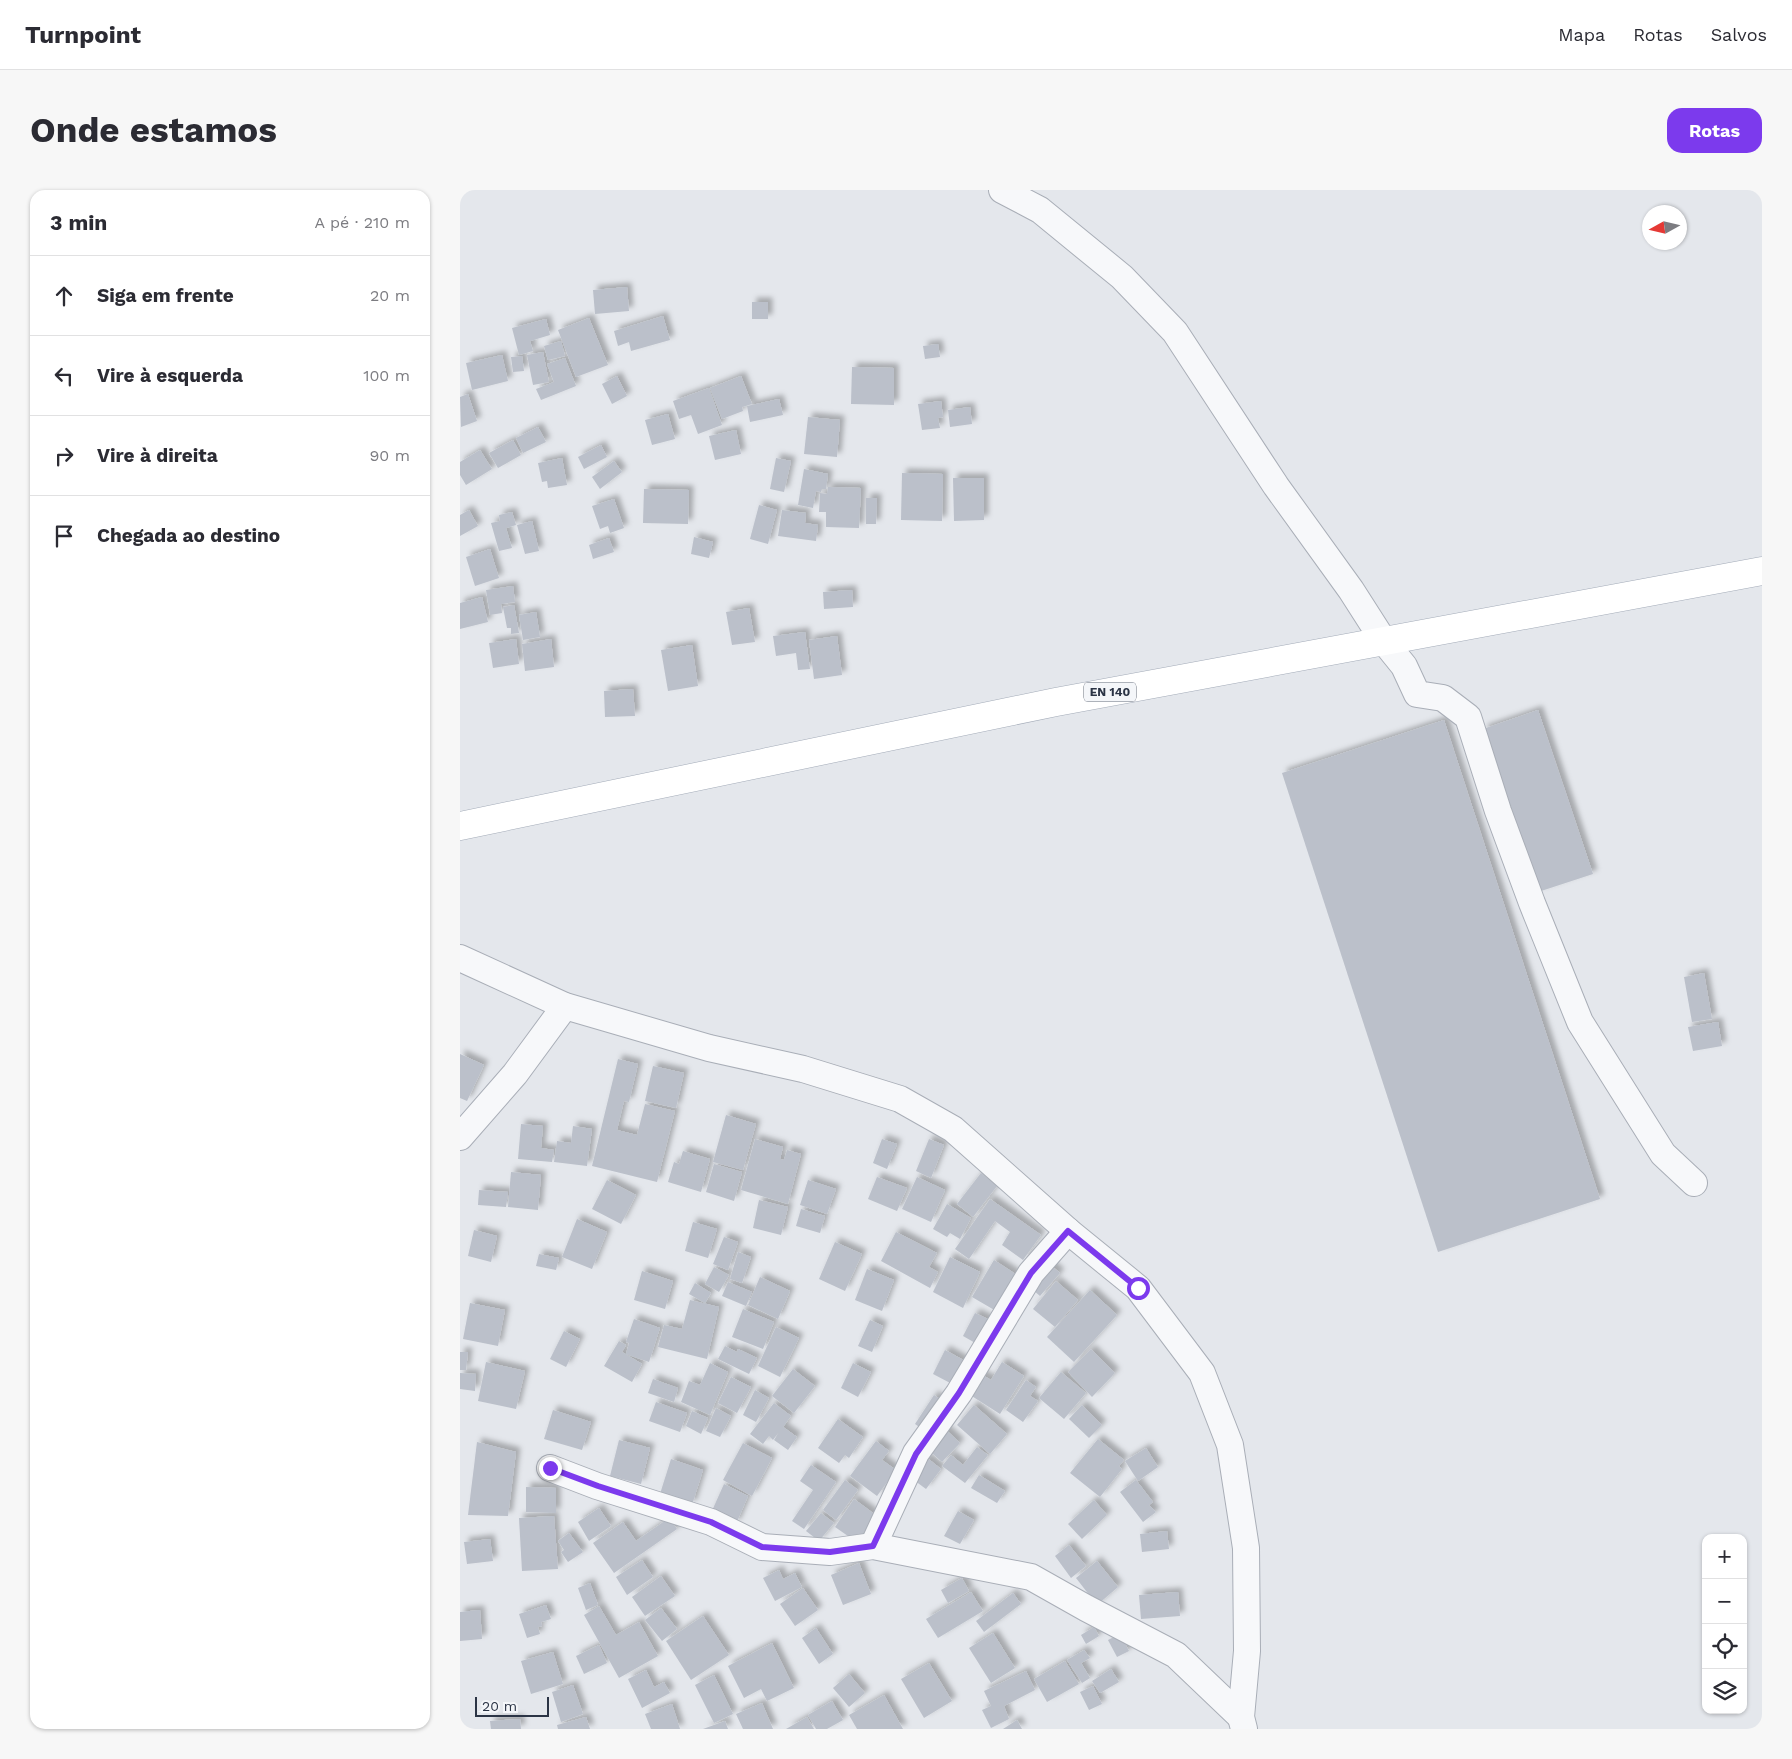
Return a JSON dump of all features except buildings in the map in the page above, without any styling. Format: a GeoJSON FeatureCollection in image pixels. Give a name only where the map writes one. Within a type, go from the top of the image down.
{"type":"FeatureCollection","features":[{"type":"Feature","properties":{"kind":"main road","name":"EN 140"},"geometry":{"type":"LineString","coordinates":[[460,826],[1056,702],[1762,571]]}},
{"type":"Feature","properties":{"kind":"street"},"geometry":{"type":"LineString","coordinates":[[1002,190],[1040,210],[1122,277],[1175,332],[1276,486],[1404,666],[1417,694],[1443,698],[1468,717],[1498,811],[1532,903],[1580,1022],[1663,1154],[1694,1183]]}},
{"type":"Feature","properties":{"kind":"street"},"geometry":{"type":"LineString","coordinates":[[460,958],[565,1006],[709,1048],[803,1069],[900,1100],[953,1129],[1068,1231],[1138,1288],[1202,1373],[1230,1445],[1246,1548],[1247,1651],[1243,1723]]}},
{"type":"Feature","properties":{"kind":"street"},"geometry":{"type":"LineString","coordinates":[[460,1137],[515,1074],[565,1006]]}},
{"type":"Feature","properties":{"kind":"street"},"geometry":{"type":"LineString","coordinates":[[873,1546],[916,1454],[959,1393],[1031,1273],[1068,1231]]}},
{"type":"Feature","properties":{"kind":"street"},"geometry":{"type":"LineString","coordinates":[[550,1468],[598,1486],[711,1522],[762,1547],[830,1552],[873,1546],[1031,1577],[1086,1608],[1176,1654],[1243,1723]]}},
{"type":"Feature","properties":{"kind":"route"},"geometry":{"type":"LineString","coordinates":[[550,1468],[598,1486],[711,1522],[762,1547],[830,1552],[873,1546],[916,1454],[959,1393],[1031,1273],[1068,1231],[1138,1288]]}}]}
